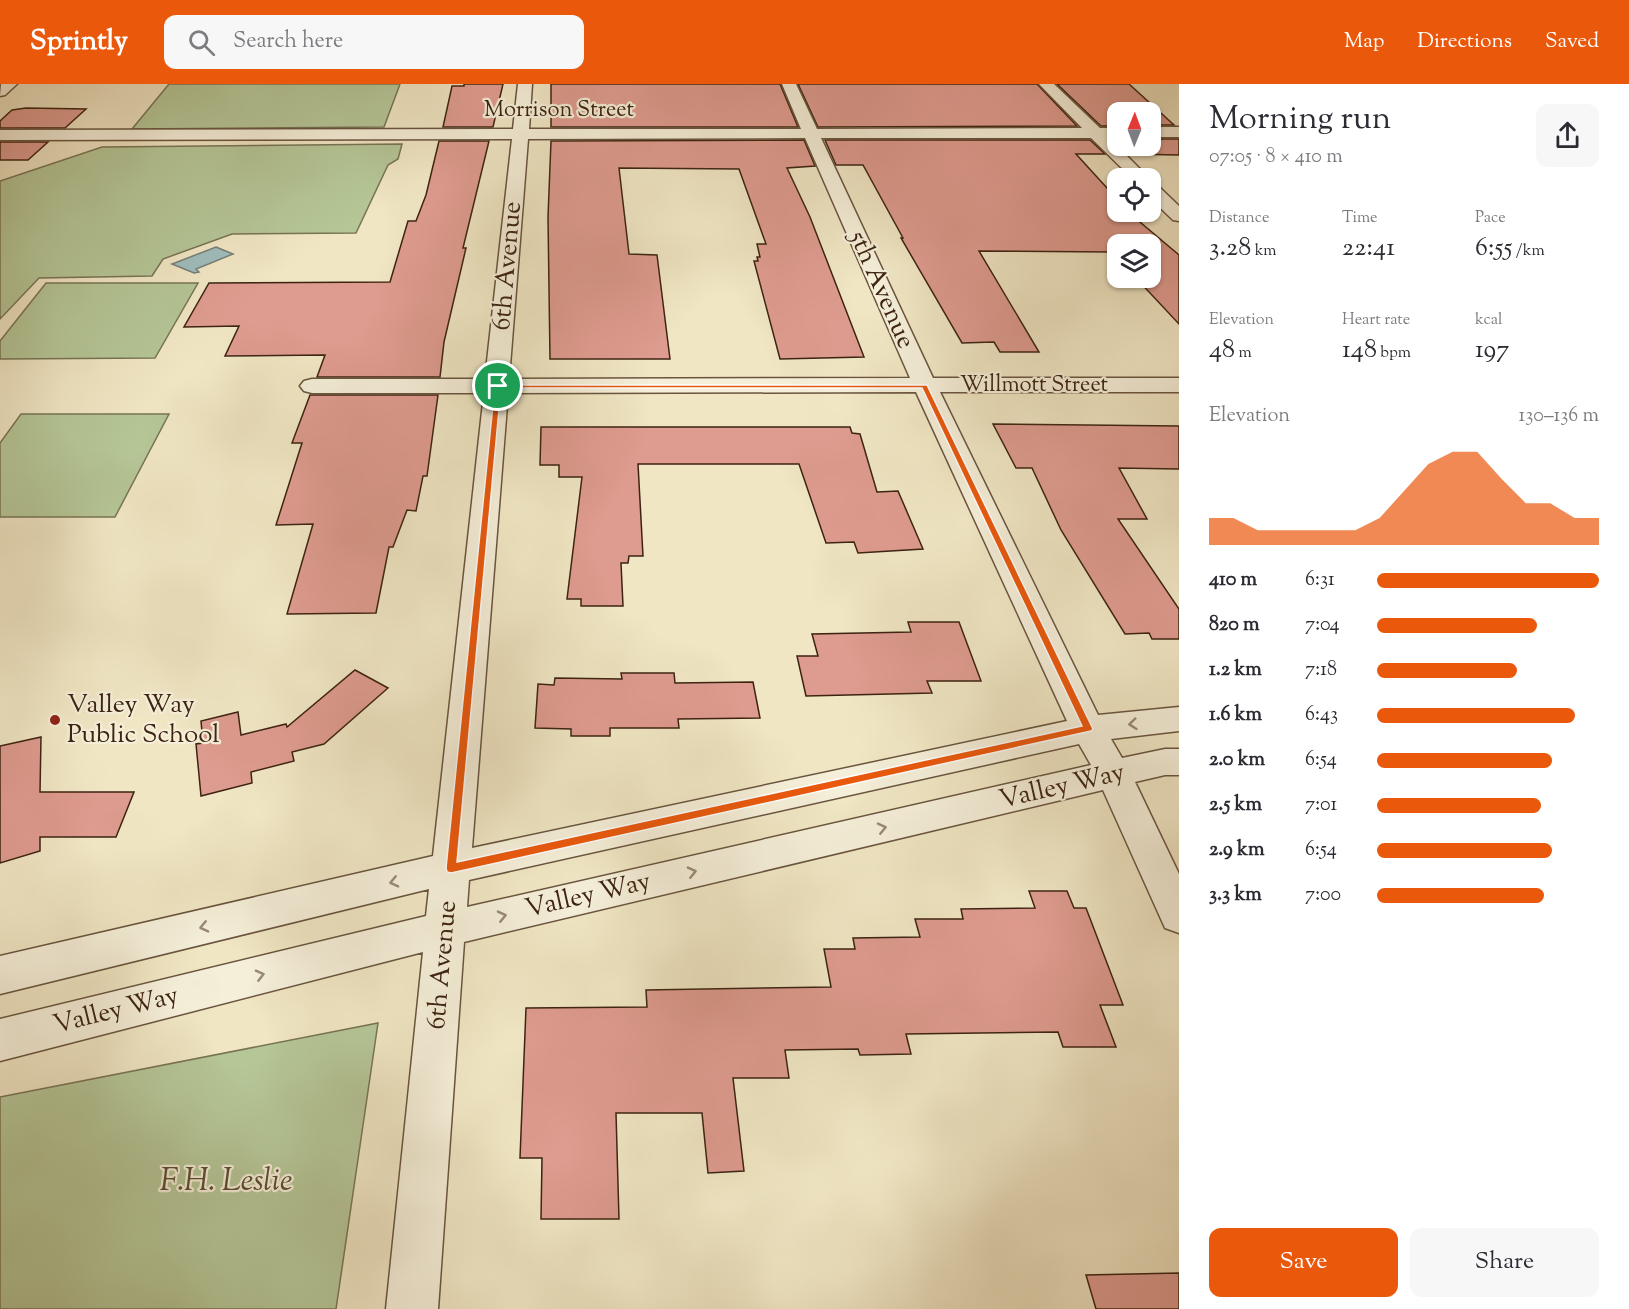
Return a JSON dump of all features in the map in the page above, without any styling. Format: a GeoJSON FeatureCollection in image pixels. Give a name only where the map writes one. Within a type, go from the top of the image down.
{"type":"FeatureCollection","features":[{"type":"Feature","properties":{"kind":"street"},"geometry":{"type":"LineString","coordinates":[[0,93],[10,84]]}},
{"type":"Feature","properties":{"kind":"street","name":"6th Avenue"},"geometry":{"type":"LineString","coordinates":[[412,1309],[445,929],[525,84]]}},
{"type":"Feature","properties":{"kind":"street","name":"5th Avenue"},"geometry":{"type":"LineString","coordinates":[[789,84],[925,386],[1088,729],[1114,775],[1179,916]]}},
{"type":"Feature","properties":{"kind":"street"},"geometry":{"type":"LineString","coordinates":[[1046,84],[1131,168]]}},
{"type":"Feature","properties":{"kind":"street","name":"Morrison Street"},"geometry":{"type":"LineString","coordinates":[[0,135],[1107,132]]}},
{"type":"Feature","properties":{"kind":"street"},"geometry":{"type":"LineString","coordinates":[[1161,132],[1179,132]]}},
{"type":"Feature","properties":{"kind":"street"},"geometry":{"type":"LineString","coordinates":[[1161,199],[1179,216]]}},
{"type":"Feature","properties":{"kind":"street","name":"Willmott Street"},"geometry":{"type":"LineString","coordinates":[[312,386],[1179,385]]}},
{"type":"Feature","properties":{"kind":"street","name":"Valley Way"},"geometry":{"type":"LineString","coordinates":[[0,975],[451,868],[1088,729],[1179,719]]}},
{"type":"Feature","properties":{"kind":"street","name":"Valley Way"},"geometry":{"type":"LineString","coordinates":[[0,1040],[445,929],[1166,762],[1179,762]]}},
{"type":"Feature","properties":{"kind":"green space"},"geometry":{"type":"Polygon","coordinates":[[[169,84],[400,84],[384,127],[132,129],[169,84]]]}},
{"type":"Feature","properties":{"kind":"green space"},"geometry":{"type":"Polygon","coordinates":[[[402,144],[398,159],[388,165],[356,233],[232,234],[163,259],[152,276],[39,278],[0,319],[0,181],[102,147],[402,144]]]}},
{"type":"Feature","properties":{"kind":"green space"},"geometry":{"type":"Polygon","coordinates":[[[46,283],[198,283],[155,358],[0,359],[0,341],[46,283]]]}},
{"type":"Feature","properties":{"kind":"green space"},"geometry":{"type":"Polygon","coordinates":[[[21,414],[169,414],[115,517],[0,517],[0,443],[21,414]]]}},
{"type":"Feature","properties":{"kind":"green space","name":"F.H. Leslie"},"geometry":{"type":"Polygon","coordinates":[[[378,1023],[336,1309],[0,1309],[0,1097],[378,1023]]]}},
{"type":"Feature","properties":{"kind":"water"},"geometry":{"type":"Polygon","coordinates":[[[216,247],[233,254],[196,269],[199,272],[194,273],[172,264],[216,247]]]}},
{"type":"Feature","properties":{"kind":"building"},"geometry":{"type":"Polygon","coordinates":[[[464,84],[503,84],[493,127],[443,127],[452,86],[464,86],[464,84]]]}},
{"type":"Feature","properties":{"kind":"building"},"geometry":{"type":"Polygon","coordinates":[[[551,84],[780,84],[798,127],[551,127],[551,84]]]}},
{"type":"Feature","properties":{"kind":"building"},"geometry":{"type":"Polygon","coordinates":[[[798,84],[1037,84],[1077,126],[818,127],[798,84]]]}},
{"type":"Feature","properties":{"kind":"building"},"geometry":{"type":"Polygon","coordinates":[[[1057,84],[1129,84],[1149,102],[1107,102],[1107,126],[1101,126],[1057,84]]]}},
{"type":"Feature","properties":{"kind":"building"},"geometry":{"type":"Polygon","coordinates":[[[26,108],[86,109],[65,128],[0,128],[0,121],[12,110],[26,108]]]}},
{"type":"Feature","properties":{"kind":"building"},"geometry":{"type":"Polygon","coordinates":[[[1161,113],[1174,125],[1161,125],[1161,113]]]}},
{"type":"Feature","properties":{"kind":"building"},"geometry":{"type":"Polygon","coordinates":[[[1161,139],[1179,139],[1179,155],[1161,155],[1161,139]]]}},
{"type":"Feature","properties":{"kind":"building"},"geometry":{"type":"Polygon","coordinates":[[[804,140],[815,166],[787,168],[810,217],[864,357],[780,359],[754,261],[758,261],[757,257],[760,257],[757,244],[766,244],[739,169],[619,168],[629,254],[657,255],[670,359],[550,359],[548,217],[551,141],[804,140]]]}},
{"type":"Feature","properties":{"kind":"building"},"geometry":{"type":"Polygon","coordinates":[[[825,140],[1090,140],[1105,154],[1076,154],[1107,188],[1107,222],[1140,222],[1154,234],[1107,234],[1107,252],[979,251],[1039,352],[1000,352],[994,342],[962,343],[901,238],[903,238],[863,165],[836,165],[825,140]]]}},
{"type":"Feature","properties":{"kind":"building"},"geometry":{"type":"Polygon","coordinates":[[[439,141],[489,141],[463,248],[466,248],[444,342],[440,377],[317,377],[325,355],[225,356],[239,326],[184,327],[209,283],[390,282],[408,221],[416,221],[426,195],[439,141]]]}},
{"type":"Feature","properties":{"kind":"building"},"geometry":{"type":"Polygon","coordinates":[[[0,142],[48,142],[28,160],[0,160],[0,142]]]}},
{"type":"Feature","properties":{"kind":"building"},"geometry":{"type":"Polygon","coordinates":[[[1161,240],[1179,255],[1179,324],[1145,288],[1161,288],[1161,240]]]}},
{"type":"Feature","properties":{"kind":"building"},"geometry":{"type":"Polygon","coordinates":[[[310,395],[438,395],[427,476],[423,476],[416,511],[407,510],[393,547],[389,547],[376,613],[287,614],[313,524],[276,525],[302,443],[292,443],[310,395]]]}},
{"type":"Feature","properties":{"kind":"building"},"geometry":{"type":"Polygon","coordinates":[[[993,424],[1179,426],[1179,469],[1119,468],[1147,519],[1118,519],[1179,609],[1179,639],[1152,639],[1149,633],[1125,634],[1061,530],[1032,468],[1016,468],[993,424]]]}},
{"type":"Feature","properties":{"kind":"building"},"geometry":{"type":"Polygon","coordinates":[[[541,427],[850,427],[852,433],[860,434],[877,492],[898,491],[923,549],[858,553],[854,542],[826,543],[799,464],[638,464],[643,556],[629,556],[628,563],[621,563],[623,606],[581,606],[581,599],[567,599],[582,477],[559,477],[559,465],[540,465],[541,427]]]}},
{"type":"Feature","properties":{"kind":"building"},"geometry":{"type":"Polygon","coordinates":[[[908,622],[959,622],[981,681],[927,681],[932,693],[806,696],[797,656],[818,656],[812,634],[911,632],[908,622]]]}},
{"type":"Feature","properties":{"kind":"building"},"geometry":{"type":"Polygon","coordinates":[[[355,670],[388,688],[324,744],[292,752],[294,761],[251,772],[252,783],[201,796],[196,744],[203,743],[201,721],[238,712],[241,735],[286,724],[287,727],[355,670]]]}},
{"type":"Feature","properties":{"kind":"building"},"geometry":{"type":"Polygon","coordinates":[[[621,673],[674,673],[675,683],[753,682],[760,718],[678,719],[679,728],[610,728],[610,736],[571,736],[571,729],[535,728],[538,684],[554,685],[555,678],[622,679],[621,673]]]}},
{"type":"Feature","properties":{"kind":"building"},"geometry":{"type":"Polygon","coordinates":[[[41,737],[40,792],[134,792],[116,837],[40,837],[40,851],[0,863],[0,746],[41,737]]]}},
{"type":"Feature","properties":{"kind":"building"},"geometry":{"type":"Polygon","coordinates":[[[1029,891],[1067,891],[1074,908],[1086,908],[1123,1005],[1100,1005],[1116,1047],[1063,1047],[1058,1032],[906,1034],[911,1054],[860,1055],[858,1049],[785,1050],[789,1078],[733,1078],[744,1171],[708,1173],[702,1113],[616,1113],[619,1219],[541,1219],[542,1158],[520,1158],[526,1008],[647,1007],[646,990],[831,987],[824,949],[855,949],[853,938],[920,937],[915,919],[963,919],[961,909],[1035,908],[1029,891]]]}},
{"type":"Feature","properties":{"kind":"building"},"geometry":{"type":"Polygon","coordinates":[[[1179,1273],[1179,1309],[1096,1309],[1086,1275],[1179,1273]]]}},
{"type":"Feature","properties":{"kind":"place","name":"Valley Way Public School"},"geometry":{"type":"Point","coordinates":[55,720]}},
{"type":"Feature","properties":{"kind":"route"},"geometry":{"type":"LineString","coordinates":[[498,386],[925,386],[1088,729],[451,868],[498,386]]}}]}
